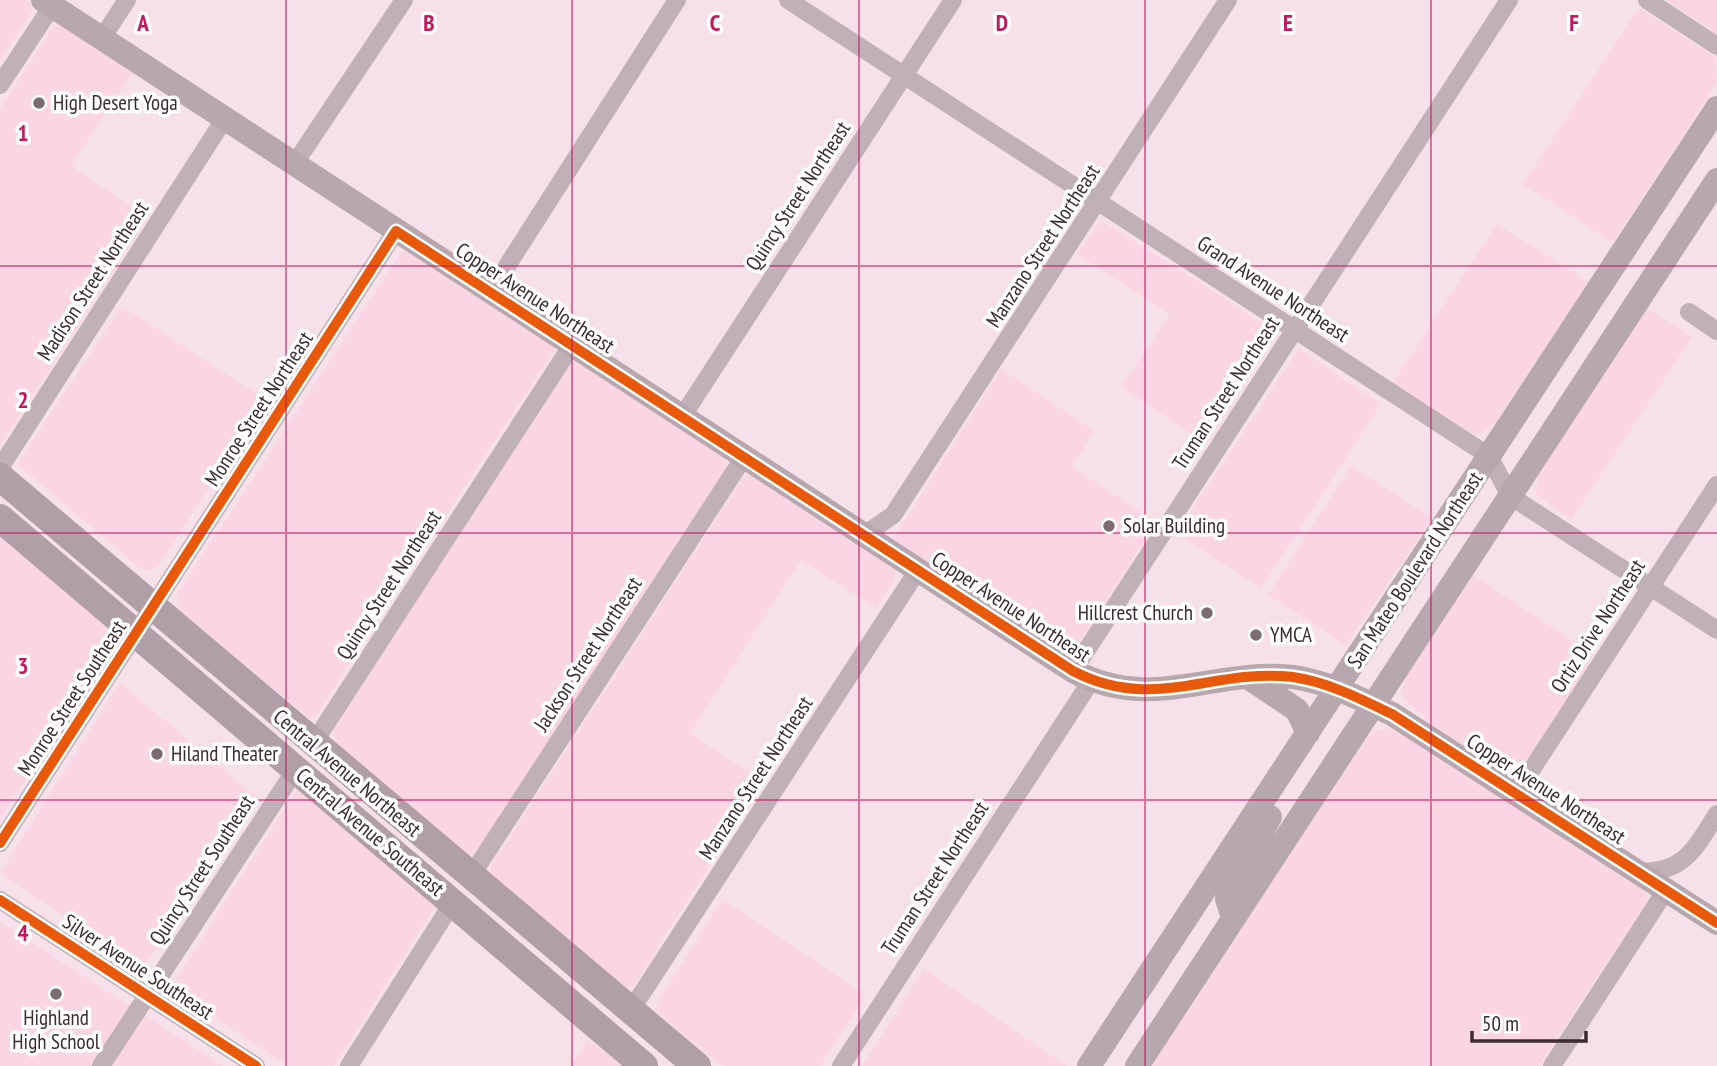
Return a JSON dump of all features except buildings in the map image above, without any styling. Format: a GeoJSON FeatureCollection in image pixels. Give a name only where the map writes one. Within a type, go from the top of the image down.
{"type":"FeatureCollection","features":[{"type":"Feature","properties":{"kind":"main road","name":"Copper Avenue Northeast"},"geometry":{"type":"LineString","coordinates":[[48,3],[1082,676],[1121,689],[1155,691],[1248,678],[1292,677],[1337,689],[1373,705],[1517,792],[1717,923]]}},
{"type":"Feature","properties":{"kind":"main road","name":"San Mateo Boulevard Northeast"},"geometry":{"type":"LineString","coordinates":[[1088,1066],[1717,108]]}},
{"type":"Feature","properties":{"kind":"main road","name":"San Mateo Boulevard Northeast"},"geometry":{"type":"LineString","coordinates":[[1137,1066],[1717,180]]}},
{"type":"Feature","properties":{"kind":"main road","name":"Central Avenue Northeast"},"geometry":{"type":"LineString","coordinates":[[0,477],[697,1066]]}},
{"type":"Feature","properties":{"kind":"main road","name":"Central Avenue Southeast"},"geometry":{"type":"LineString","coordinates":[[0,518],[644,1066]]}},
{"type":"Feature","properties":{"kind":"main road"},"geometry":{"type":"LineString","coordinates":[[1248,678],[1297,710],[1308,733]]}},
{"type":"Feature","properties":{"kind":"main road"},"geometry":{"type":"LineString","coordinates":[[1233,918],[1227,899],[1280,798],[1279,777]]}},
{"type":"Feature","properties":{"kind":"street"},"geometry":{"type":"LineString","coordinates":[[102,38],[127,0]]}},
{"type":"Feature","properties":{"kind":"street"},"geometry":{"type":"LineString","coordinates":[[295,163],[404,0]]}},
{"type":"Feature","properties":{"kind":"street"},"geometry":{"type":"LineString","coordinates":[[469,278],[492,275],[507,266],[677,0]]}},
{"type":"Feature","properties":{"kind":"street","name":"Grand Avenue Northeast"},"geometry":{"type":"LineString","coordinates":[[788,0],[1489,456],[1510,496],[1717,630]]}},
{"type":"Feature","properties":{"kind":"street","name":"Quincy Street Northeast"},"geometry":{"type":"LineString","coordinates":[[682,417],[953,0]]}},
{"type":"Feature","properties":{"kind":"street","name":"Manzano Street Northeast"},"geometry":{"type":"LineString","coordinates":[[864,535],[894,515],[1228,0]]}},
{"type":"Feature","properties":{"kind":"street","name":"Truman Street Northeast"},"geometry":{"type":"LineString","coordinates":[[841,1066],[1294,329],[1509,0]]}},
{"type":"Feature","properties":{"kind":"street"},"geometry":{"type":"LineString","coordinates":[[1647,0],[1717,46]]}},
{"type":"Feature","properties":{"kind":"street"},"geometry":{"type":"LineString","coordinates":[[0,85],[48,3]]}},
{"type":"Feature","properties":{"kind":"street","name":"Madison Street Northeast"},"geometry":{"type":"LineString","coordinates":[[0,468],[225,118]]}},
{"type":"Feature","properties":{"kind":"street","name":"Monroe Street Northeast"},"geometry":{"type":"LineString","coordinates":[[153,608],[396,231]]}},
{"type":"Feature","properties":{"kind":"street"},"geometry":{"type":"LineString","coordinates":[[504,300],[507,266]]}},
{"type":"Feature","properties":{"kind":"street"},"geometry":{"type":"LineString","coordinates":[[1689,312],[1717,331]]}},
{"type":"Feature","properties":{"kind":"street","name":"Quincy Street Northeast"},"geometry":{"type":"LineString","coordinates":[[313,744],[572,345]]}},
{"type":"Feature","properties":{"kind":"street","name":"Jackson Street Northeast"},"geometry":{"type":"LineString","coordinates":[[471,876],[744,457]]}},
{"type":"Feature","properties":{"kind":"street","name":"Ortiz Drive Northeast"},"geometry":{"type":"LineString","coordinates":[[1517,792],[1717,485]]}},
{"type":"Feature","properties":{"kind":"street","name":"Manzano Street Northeast"},"geometry":{"type":"LineString","coordinates":[[892,554],[890,541],[894,515]]}},
{"type":"Feature","properties":{"kind":"street","name":"Manzano Street Northeast"},"geometry":{"type":"LineString","coordinates":[[631,1010],[918,570]]}},
{"type":"Feature","properties":{"kind":"street","name":"Monroe Street Southeast"},"geometry":{"type":"LineString","coordinates":[[0,843],[153,608]]}},
{"type":"Feature","properties":{"kind":"street","name":"Quincy Street Southeast"},"geometry":{"type":"LineString","coordinates":[[101,1066],[296,769]]}},
{"type":"Feature","properties":{"kind":"street"},"geometry":{"type":"LineString","coordinates":[[1639,872],[1655,872],[1677,866],[1694,849],[1717,814]]}},
{"type":"Feature","properties":{"kind":"street"},"geometry":{"type":"LineString","coordinates":[[1552,1066],[1666,890]]}},
{"type":"Feature","properties":{"kind":"street","name":"Silver Avenue Southeast"},"geometry":{"type":"LineString","coordinates":[[0,900],[256,1066]]}},
{"type":"Feature","properties":{"kind":"street"},"geometry":{"type":"LineString","coordinates":[[349,1066],[453,902]]}},
{"type":"Feature","properties":{"kind":"shaded area"},"geometry":{"type":"Polygon","coordinates":[[[0,0],[27,0],[32,5],[32,11],[0,61],[0,0]]]}},
{"type":"Feature","properties":{"kind":"shaded area"},"geometry":{"type":"Polygon","coordinates":[[[1666,0],[1717,0],[1717,34],[1666,0]]]}},
{"type":"Feature","properties":{"kind":"shaded area"},"geometry":{"type":"Polygon","coordinates":[[[1639,8],[1716,58],[1717,82],[1613,243],[1523,184],[1639,8]]]}},
{"type":"Feature","properties":{"kind":"shaded area"},"geometry":{"type":"Polygon","coordinates":[[[64,25],[133,71],[71,166],[148,218],[0,446],[0,109],[54,26],[64,25]]]}},
{"type":"Feature","properties":{"kind":"shaded area"},"geometry":{"type":"Polygon","coordinates":[[[1101,221],[1232,303],[1276,335],[1207,444],[1121,387],[1170,314],[1077,254],[1101,221]]]}},
{"type":"Feature","properties":{"kind":"shaded area"},"geometry":{"type":"Polygon","coordinates":[[[1497,224],[1588,282],[1496,422],[1479,434],[1469,432],[1393,383],[1497,224]]]}},
{"type":"Feature","properties":{"kind":"shaded area"},"geometry":{"type":"Polygon","coordinates":[[[402,251],[411,251],[551,342],[555,348],[317,714],[310,719],[181,611],[176,596],[402,251]]]}},
{"type":"Feature","properties":{"kind":"shaded area"},"geometry":{"type":"Polygon","coordinates":[[[122,306],[266,400],[158,566],[150,570],[140,568],[20,466],[19,461],[122,306]]]}},
{"type":"Feature","properties":{"kind":"shaded area"},"geometry":{"type":"Polygon","coordinates":[[[1647,308],[1692,337],[1571,520],[1536,494],[1538,473],[1647,308]]]}},
{"type":"Feature","properties":{"kind":"shaded area"},"geometry":{"type":"Polygon","coordinates":[[[1299,349],[1381,404],[1261,588],[1176,533],[1299,349]]]}},
{"type":"Feature","properties":{"kind":"shaded area"},"geometry":{"type":"Polygon","coordinates":[[[577,361],[723,454],[726,467],[480,847],[467,855],[336,744],[333,729],[570,364],[577,361]]]}},
{"type":"Feature","properties":{"kind":"shaded area"},"geometry":{"type":"Polygon","coordinates":[[[1001,369],[1094,431],[1072,467],[1156,522],[1078,644],[1070,648],[989,603],[898,544],[894,538],[1001,369]]]}},
{"type":"Feature","properties":{"kind":"shaded area"},"geometry":{"type":"Polygon","coordinates":[[[1351,466],[1432,518],[1346,645],[1268,595],[1351,466]]]}},
{"type":"Feature","properties":{"kind":"shaded area"},"geometry":{"type":"Polygon","coordinates":[[[749,474],[891,565],[896,570],[895,579],[876,608],[801,560],[690,733],[763,782],[633,986],[626,989],[496,879],[490,873],[491,866],[743,478],[749,474]]]}},
{"type":"Feature","properties":{"kind":"shaded area"},"geometry":{"type":"Polygon","coordinates":[[[0,527],[121,633],[0,819],[0,527]]]}},
{"type":"Feature","properties":{"kind":"shaded area"},"geometry":{"type":"Polygon","coordinates":[[[1473,575],[1594,655],[1520,770],[1512,774],[1439,731],[1405,699],[1402,690],[1407,675],[1473,575]]]}},
{"type":"Feature","properties":{"kind":"shaded area"},"geometry":{"type":"Polygon","coordinates":[[[120,683],[255,796],[143,968],[0,873],[120,683]]]}},
{"type":"Feature","properties":{"kind":"shaded area"},"geometry":{"type":"Polygon","coordinates":[[[1387,728],[1429,747],[1644,888],[1648,899],[1539,1066],[1151,1066],[1366,739],[1375,730],[1387,728]]]}},
{"type":"Feature","properties":{"kind":"shaded area"},"geometry":{"type":"Polygon","coordinates":[[[300,789],[436,905],[334,1066],[289,1066],[171,987],[295,792],[300,789]]]}},
{"type":"Feature","properties":{"kind":"shaded area"},"geometry":{"type":"Polygon","coordinates":[[[722,899],[866,995],[820,1066],[722,1066],[656,1011],[656,1005],[722,899]]]}},
{"type":"Feature","properties":{"kind":"shaded area","name":"Highland High School"},"geometry":{"type":"Polygon","coordinates":[[[0,922],[223,1066],[0,1066],[0,922]]]}},
{"type":"Feature","properties":{"kind":"shaded area"},"geometry":{"type":"Polygon","coordinates":[[[924,969],[1067,1066],[862,1066],[924,969]]]}},
{"type":"Feature","properties":{"kind":"shaded area"},"geometry":{"type":"Polygon","coordinates":[[[588,1041],[612,1058],[621,1066],[571,1066],[588,1041]]]}},
{"type":"Feature","properties":{"kind":"cycle path"},"geometry":{"type":"LineString","coordinates":[[0,843],[396,231],[1073,671],[1102,683],[1130,688],[1157,689],[1263,676],[1306,679],[1344,692],[1392,714],[1717,923]]}},
{"type":"Feature","properties":{"kind":"cycle path"},"geometry":{"type":"LineString","coordinates":[[0,900],[256,1066]]}},
{"type":"Feature","properties":{"kind":"place","name":"High Desert Yoga"},"geometry":{"type":"Point","coordinates":[39,103]}},
{"type":"Feature","properties":{"kind":"place","name":"Solar Building"},"geometry":{"type":"Point","coordinates":[1109,526]}},
{"type":"Feature","properties":{"kind":"place","name":"Hillcrest Church"},"geometry":{"type":"Point","coordinates":[1207,613]}},
{"type":"Feature","properties":{"kind":"place","name":"YMCA"},"geometry":{"type":"Point","coordinates":[1256,635]}},
{"type":"Feature","properties":{"kind":"place","name":"Hiland Theater"},"geometry":{"type":"Point","coordinates":[157,754]}},
{"type":"Feature","properties":{"kind":"place","name":"Highland High School"},"geometry":{"type":"Point","coordinates":[56,994]}}]}
